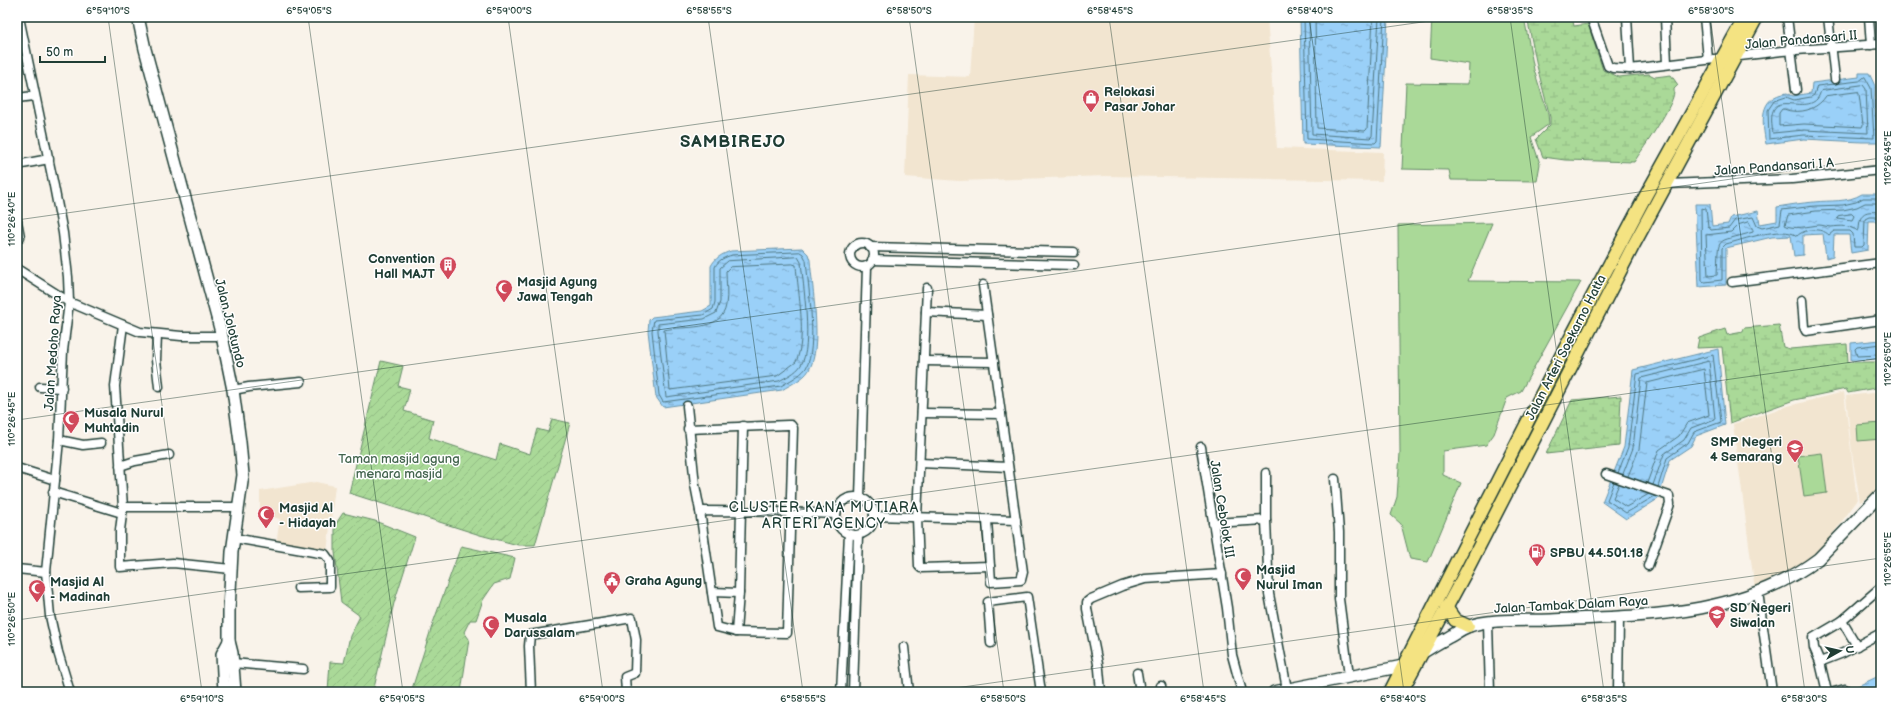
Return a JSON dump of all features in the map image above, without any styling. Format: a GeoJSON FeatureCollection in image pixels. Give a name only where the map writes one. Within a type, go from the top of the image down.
{"type":"FeatureCollection","features":[{"type":"Feature","properties":{"kind":"main road","name":"Jalan Jolotundo"},"geometry":{"type":"LineString","coordinates":[[137,17],[222,336],[233,390],[243,475],[231,569],[229,641],[233,663],[235,692]]}},
{"type":"Feature","properties":{"kind":"main road","name":"Jalan Arteri Soekarno Hatta"},"geometry":{"type":"LineString","coordinates":[[1390,692],[1578,323],[1646,194],[1745,17]]}},
{"type":"Feature","properties":{"kind":"main road","name":"Jalan Arteri Soekarno Hatta"},"geometry":{"type":"LineString","coordinates":[[1401,692],[1468,568],[1585,336],[1757,17]]}},
{"type":"Feature","properties":{"kind":"main road","name":"Jalan Tambak Dalam Raya"},"geometry":{"type":"LineString","coordinates":[[1403,666],[1421,653],[1468,626],[1488,623],[1619,618],[1687,610],[1739,600],[1793,575],[1818,559],[1881,494]]}},
{"type":"Feature","properties":{"kind":"main road"},"geometry":{"type":"LineString","coordinates":[[1446,607],[1455,620],[1468,626]]}},
{"type":"Feature","properties":{"kind":"main road","name":"Jalan Jolotundo"},"geometry":{"type":"LineString","coordinates":[[224,692],[222,654],[229,641]]}},
{"type":"Feature","properties":{"kind":"main road"},"geometry":{"type":"LineString","coordinates":[[1274,692],[1403,666]]}},
{"type":"Feature","properties":{"kind":"street","name":"Jalan Medoho Raya"},"geometry":{"type":"LineString","coordinates":[[19,17],[21,51],[34,96],[49,159],[63,233],[69,302],[59,440],[46,572],[50,616],[58,652],[70,692]]}},
{"type":"Feature","properties":{"kind":"street","name":"Jalan Pandansari II"},"geometry":{"type":"LineString","coordinates":[[1592,17],[1609,67],[1630,69],[1737,56],[1881,44]]}},
{"type":"Feature","properties":{"kind":"street"},"geometry":{"type":"LineString","coordinates":[[1626,17],[1630,69]]}},
{"type":"Feature","properties":{"kind":"street"},"geometry":{"type":"LineString","coordinates":[[1665,17],[1667,64]]}},
{"type":"Feature","properties":{"kind":"street"},"geometry":{"type":"LineString","coordinates":[[1704,17],[1708,59]]}},
{"type":"Feature","properties":{"kind":"street"},"geometry":{"type":"LineString","coordinates":[[1787,17],[1796,90]]}},
{"type":"Feature","properties":{"kind":"street"},"geometry":{"type":"LineString","coordinates":[[1828,17],[1835,79]]}},
{"type":"Feature","properties":{"kind":"street"},"geometry":{"type":"LineString","coordinates":[[1869,17],[1871,45]]}},
{"type":"Feature","properties":{"kind":"street"},"geometry":{"type":"LineString","coordinates":[[17,98],[34,96]]}},
{"type":"Feature","properties":{"kind":"street"},"geometry":{"type":"LineString","coordinates":[[17,165],[49,159]]}},
{"type":"Feature","properties":{"kind":"street","name":"Jalan Pandansari I A"},"geometry":{"type":"LineString","coordinates":[[1668,184],[1784,179],[1881,170]]}},
{"type":"Feature","properties":{"kind":"street"},"geometry":{"type":"LineString","coordinates":[[17,221],[20,237]]}},
{"type":"Feature","properties":{"kind":"street"},"geometry":{"type":"LineString","coordinates":[[860,498],[870,263],[874,253],[870,247],[864,243],[857,244],[850,253],[851,260],[856,265],[870,263],[1074,265]]}},
{"type":"Feature","properties":{"kind":"street"},"geometry":{"type":"LineString","coordinates":[[870,247],[1074,252]]}},
{"type":"Feature","properties":{"kind":"street"},"geometry":{"type":"LineString","coordinates":[[1732,282],[1881,263]]}},
{"type":"Feature","properties":{"kind":"street"},"geometry":{"type":"LineString","coordinates":[[17,269],[69,302],[140,332],[157,335],[222,336]]}},
{"type":"Feature","properties":{"kind":"street"},"geometry":{"type":"LineString","coordinates":[[983,285],[1023,572],[1023,578],[1021,580],[991,582],[988,520]]}},
{"type":"Feature","properties":{"kind":"street"},"geometry":{"type":"LineString","coordinates":[[927,288],[917,518],[919,566],[921,568],[990,566]]}},
{"type":"Feature","properties":{"kind":"street"},"geometry":{"type":"LineString","coordinates":[[1802,300],[1804,327],[1806,331],[1881,320]]}},
{"type":"Feature","properties":{"kind":"street"},"geometry":{"type":"LineString","coordinates":[[926,312],[987,314]]}},
{"type":"Feature","properties":{"kind":"street"},"geometry":{"type":"LineString","coordinates":[[123,325],[115,386],[123,510],[120,530],[121,568],[173,563],[231,569]]}},
{"type":"Feature","properties":{"kind":"street"},"geometry":{"type":"LineString","coordinates":[[157,335],[156,360],[159,387]]}},
{"type":"Feature","properties":{"kind":"street"},"geometry":{"type":"LineString","coordinates":[[924,361],[994,362]]}},
{"type":"Feature","properties":{"kind":"street"},"geometry":{"type":"LineString","coordinates":[[233,390],[249,386],[300,382]]}},
{"type":"Feature","properties":{"kind":"street"},"geometry":{"type":"LineString","coordinates":[[40,387],[62,388]]}},
{"type":"Feature","properties":{"kind":"street"},"geometry":{"type":"LineString","coordinates":[[687,406],[688,429],[695,485],[717,627],[736,632],[787,633],[793,428],[791,425],[788,425],[688,429]]}},
{"type":"Feature","properties":{"kind":"street"},"geometry":{"type":"LineString","coordinates":[[922,412],[1001,414]]}},
{"type":"Feature","properties":{"kind":"street"},"geometry":{"type":"LineString","coordinates":[[736,632],[742,511],[743,426]]}},
{"type":"Feature","properties":{"kind":"street"},"geometry":{"type":"LineString","coordinates":[[59,440],[83,445],[101,443]]}},
{"type":"Feature","properties":{"kind":"street","name":"Jalan Cebolok III"},"geometry":{"type":"LineString","coordinates":[[1200,447],[1222,574],[1232,655],[1242,692]]}},
{"type":"Feature","properties":{"kind":"street"},"geometry":{"type":"LineString","coordinates":[[120,466],[135,461],[169,454]]}},
{"type":"Feature","properties":{"kind":"street"},"geometry":{"type":"LineString","coordinates":[[920,463],[1008,467]]}},
{"type":"Feature","properties":{"kind":"street"},"geometry":{"type":"LineString","coordinates":[[17,468],[55,480]]}},
{"type":"Feature","properties":{"kind":"street"},"geometry":{"type":"LineString","coordinates":[[1266,473],[1266,520],[1270,594],[1287,689]]}},
{"type":"Feature","properties":{"kind":"street"},"geometry":{"type":"LineString","coordinates":[[1606,474],[1669,496],[1670,504],[1648,566]]}},
{"type":"Feature","properties":{"kind":"street"},"geometry":{"type":"LineString","coordinates":[[1335,479],[1340,532],[1339,599],[1349,676]]}},
{"type":"Feature","properties":{"kind":"street"},"geometry":{"type":"LineString","coordinates":[[53,492],[123,510],[238,507]]}},
{"type":"Feature","properties":{"kind":"street"},"geometry":{"type":"LineString","coordinates":[[849,498],[860,498],[870,505],[874,516],[869,528],[854,534],[839,526],[836,514],[840,504],[844,500],[849,498]]}},
{"type":"Feature","properties":{"kind":"street"},"geometry":{"type":"LineString","coordinates":[[700,511],[836,514]]}},
{"type":"Feature","properties":{"kind":"street"},"geometry":{"type":"LineString","coordinates":[[874,516],[1016,520]]}},
{"type":"Feature","properties":{"kind":"street"},"geometry":{"type":"LineString","coordinates":[[1213,523],[1266,520]]}},
{"type":"Feature","properties":{"kind":"street"},"geometry":{"type":"LineString","coordinates":[[854,534],[853,691],[841,691],[854,534]]}},
{"type":"Feature","properties":{"kind":"street"},"geometry":{"type":"LineString","coordinates":[[234,538],[325,554],[330,561],[330,587],[298,588]]}},
{"type":"Feature","properties":{"kind":"street"},"geometry":{"type":"LineString","coordinates":[[17,569],[46,572]]}},
{"type":"Feature","properties":{"kind":"street"},"geometry":{"type":"LineString","coordinates":[[1101,692],[1099,669],[1087,609],[1087,602],[1122,586],[1145,580],[1222,574]]}},
{"type":"Feature","properties":{"kind":"street"},"geometry":{"type":"LineString","coordinates":[[1827,692],[1820,662],[1814,648],[1813,638],[1842,621],[1881,587]]}},
{"type":"Feature","properties":{"kind":"street"},"geometry":{"type":"LineString","coordinates":[[712,592],[739,592]]}},
{"type":"Feature","properties":{"kind":"street"},"geometry":{"type":"LineString","coordinates":[[1758,592],[1772,692]]}},
{"type":"Feature","properties":{"kind":"street"},"geometry":{"type":"LineString","coordinates":[[991,643],[988,602],[1027,597],[1041,692]]}},
{"type":"Feature","properties":{"kind":"street"},"geometry":{"type":"LineString","coordinates":[[531,692],[530,635],[632,618],[636,640],[635,672],[625,677],[626,692]]}},
{"type":"Feature","properties":{"kind":"street"},"geometry":{"type":"LineString","coordinates":[[1618,692],[1619,618]]}},
{"type":"Feature","properties":{"kind":"street"},"geometry":{"type":"LineString","coordinates":[[1842,621],[1857,646]]}},
{"type":"Feature","properties":{"kind":"street"},"geometry":{"type":"LineString","coordinates":[[1488,623],[1490,692]]}},
{"type":"Feature","properties":{"kind":"street"},"geometry":{"type":"LineString","coordinates":[[1820,662],[1857,646],[1881,633]]}},
{"type":"Feature","properties":{"kind":"street"},"geometry":{"type":"LineString","coordinates":[[904,647],[909,692]]}},
{"type":"Feature","properties":{"kind":"street"},"geometry":{"type":"LineString","coordinates":[[233,663],[303,669]]}},
{"type":"Feature","properties":{"kind":"street"},"geometry":{"type":"LineString","coordinates":[[1137,673],[1140,692]]}},
{"type":"Feature","properties":{"kind":"street"},"geometry":{"type":"LineString","coordinates":[[1834,692],[1845,689]]}},
{"type":"Feature","properties":{"kind":"shaded area","name":"Relokasi Pasar Johar"},"geometry":{"type":"Polygon","coordinates":[[[974,17],[1267,17],[1277,148],[1383,152],[1382,181],[1106,176],[959,181],[905,177],[909,75],[970,77],[974,17]]]}},
{"type":"Feature","properties":{"kind":"shaded area","name":"SMP Negeri 4 Semarang"},"geometry":{"type":"Polygon","coordinates":[[[1844,392],[1857,501],[1819,552],[1782,578],[1755,590],[1733,424],[1788,406],[1844,392]]]}},
{"type":"Feature","properties":{"kind":"shaded area"},"geometry":{"type":"Polygon","coordinates":[[[1881,392],[1881,489],[1860,502],[1852,453],[1846,396],[1881,392]]]}},
{"type":"Feature","properties":{"kind":"shaded area"},"geometry":{"type":"Polygon","coordinates":[[[316,482],[335,486],[327,552],[276,544],[280,519],[260,513],[260,491],[316,482]]]}},
{"type":"Feature","properties":{"kind":"green space"},"geometry":{"type":"Polygon","coordinates":[[[1432,17],[1524,17],[1534,70],[1548,114],[1549,124],[1531,137],[1540,164],[1537,181],[1451,180],[1449,170],[1402,169],[1406,83],[1468,84],[1469,64],[1430,58],[1432,17]]]}},
{"type":"Feature","properties":{"kind":"green space"},"geometry":{"type":"Polygon","coordinates":[[[1527,17],[1572,17],[1574,26],[1588,24],[1603,70],[1619,77],[1649,74],[1655,77],[1671,75],[1678,85],[1674,89],[1674,95],[1665,114],[1634,162],[1565,160],[1543,157],[1536,139],[1550,125],[1550,117],[1537,66],[1527,17]]]}},
{"type":"Feature","properties":{"kind":"green space"},"geometry":{"type":"Polygon","coordinates":[[[1492,223],[1468,281],[1581,282],[1521,391],[1507,398],[1494,434],[1486,445],[1443,451],[1443,475],[1461,483],[1428,562],[1410,559],[1401,524],[1391,515],[1397,497],[1400,453],[1398,225],[1492,223]]]}},
{"type":"Feature","properties":{"kind":"green space"},"geometry":{"type":"Polygon","coordinates":[[[1779,325],[1783,347],[1790,349],[1847,344],[1848,362],[1881,362],[1881,387],[1848,393],[1846,389],[1794,400],[1730,423],[1722,347],[1697,348],[1699,338],[1725,329],[1727,335],[1743,332],[1744,328],[1779,325]]]}},
{"type":"Feature","properties":{"kind":"green space","name":"Taman masjid agung menara masjid"},"geometry":{"type":"Polygon","coordinates":[[[381,361],[403,366],[398,386],[410,389],[404,411],[433,420],[429,438],[496,460],[500,444],[530,454],[537,429],[548,432],[552,419],[570,423],[535,545],[518,545],[480,535],[349,493],[381,361]]]}},
{"type":"Feature","properties":{"kind":"green space"},"geometry":{"type":"Polygon","coordinates":[[[1621,396],[1619,446],[1546,454],[1572,400],[1621,396]]]}},
{"type":"Feature","properties":{"kind":"green space"},"geometry":{"type":"Polygon","coordinates":[[[1881,423],[1881,439],[1858,441],[1857,425],[1881,423]]]}},
{"type":"Feature","properties":{"kind":"green space"},"geometry":{"type":"Polygon","coordinates":[[[1822,453],[1827,493],[1804,496],[1798,456],[1822,453]]]}},
{"type":"Feature","properties":{"kind":"green space"},"geometry":{"type":"Polygon","coordinates":[[[343,513],[375,521],[415,537],[394,603],[373,692],[328,692],[330,662],[344,663],[350,636],[360,616],[341,602],[335,552],[335,525],[343,513]]]}},
{"type":"Feature","properties":{"kind":"green space"},"geometry":{"type":"Polygon","coordinates":[[[461,546],[515,558],[510,579],[494,584],[483,600],[476,620],[470,620],[464,632],[469,639],[461,692],[411,692],[433,623],[461,546]]]}},
{"type":"Feature","properties":{"kind":"water"},"geometry":{"type":"Polygon","coordinates":[[[1300,17],[1388,17],[1381,147],[1303,144],[1300,17]]]}},
{"type":"Feature","properties":{"kind":"water"},"geometry":{"type":"Polygon","coordinates":[[[1859,73],[1869,73],[1875,86],[1874,104],[1879,142],[1804,139],[1766,144],[1763,119],[1764,112],[1771,100],[1778,95],[1787,93],[1793,96],[1811,93],[1812,83],[1859,77],[1859,73]]]}},
{"type":"Feature","properties":{"kind":"water"},"geometry":{"type":"Polygon","coordinates":[[[1862,194],[1881,194],[1881,221],[1869,221],[1868,250],[1851,253],[1849,235],[1834,235],[1833,256],[1826,258],[1823,234],[1803,235],[1803,255],[1794,256],[1791,236],[1772,237],[1726,248],[1726,285],[1699,287],[1695,204],[1710,204],[1712,226],[1728,224],[1731,217],[1758,211],[1760,224],[1777,221],[1777,207],[1809,202],[1845,200],[1862,194]]]}},
{"type":"Feature","properties":{"kind":"water"},"geometry":{"type":"Polygon","coordinates":[[[802,248],[808,254],[810,260],[816,316],[813,360],[807,373],[801,379],[782,390],[663,407],[656,397],[648,331],[649,320],[652,317],[702,311],[711,306],[711,266],[725,253],[731,251],[802,248]]]}},
{"type":"Feature","properties":{"kind":"water"},"geometry":{"type":"Polygon","coordinates":[[[1881,340],[1881,359],[1851,360],[1851,343],[1881,340]]]}},
{"type":"Feature","properties":{"kind":"water"},"geometry":{"type":"Polygon","coordinates":[[[1718,349],[1725,425],[1696,436],[1691,446],[1670,460],[1658,499],[1626,519],[1602,502],[1624,447],[1633,370],[1718,349]]]}},
{"type":"Feature","properties":{"kind":"water"},"geometry":{"type":"Polygon","coordinates":[[[1881,675],[1881,692],[1845,692],[1881,675]]]}},
{"type":"Feature","properties":{"kind":"place","name":"Relokasi Pasar Johar"},"geometry":{"type":"Point","coordinates":[1091,113]}},
{"type":"Feature","properties":{"kind":"place","name":"Convention Hall MAJT"},"geometry":{"type":"Point","coordinates":[448,280]}},
{"type":"Feature","properties":{"kind":"place","name":"Masjid Agung Jawa Tengah"},"geometry":{"type":"Point","coordinates":[504,303]}},
{"type":"Feature","properties":{"kind":"place","name":"Musala Nurul Muhtadin"},"geometry":{"type":"Point","coordinates":[71,434]}},
{"type":"Feature","properties":{"kind":"place","name":"SMP Negeri 4 Semarang"},"geometry":{"type":"Point","coordinates":[1795,463]}},
{"type":"Feature","properties":{"kind":"place","name":"Masjid Al - Hidayah"},"geometry":{"type":"Point","coordinates":[266,529]}},
{"type":"Feature","properties":{"kind":"place","name":"SPBU 44.501.18"},"geometry":{"type":"Point","coordinates":[1537,567]}},
{"type":"Feature","properties":{"kind":"place","name":"Masjid Nurul Iman"},"geometry":{"type":"Point","coordinates":[1243,591]}},
{"type":"Feature","properties":{"kind":"place","name":"Graha Agung"},"geometry":{"type":"Point","coordinates":[612,595]}},
{"type":"Feature","properties":{"kind":"place","name":"Masjid Al - Madinah"},"geometry":{"type":"Point","coordinates":[37,603]}},
{"type":"Feature","properties":{"kind":"place","name":"SD Negeri Siwalan"},"geometry":{"type":"Point","coordinates":[1717,629]}},
{"type":"Feature","properties":{"kind":"place","name":"Musala Darussalam"},"geometry":{"type":"Point","coordinates":[491,639]}},
{"type":"Feature","properties":{"kind":"district","name":"SAMBIREJO"},"geometry":{"type":"Point","coordinates":[733,141]}},
{"type":"Feature","properties":{"kind":"district","name":"CLUSTER KANA MUTIARA ARTERI AGENCY"},"geometry":{"type":"Point","coordinates":[824,516]}}]}
